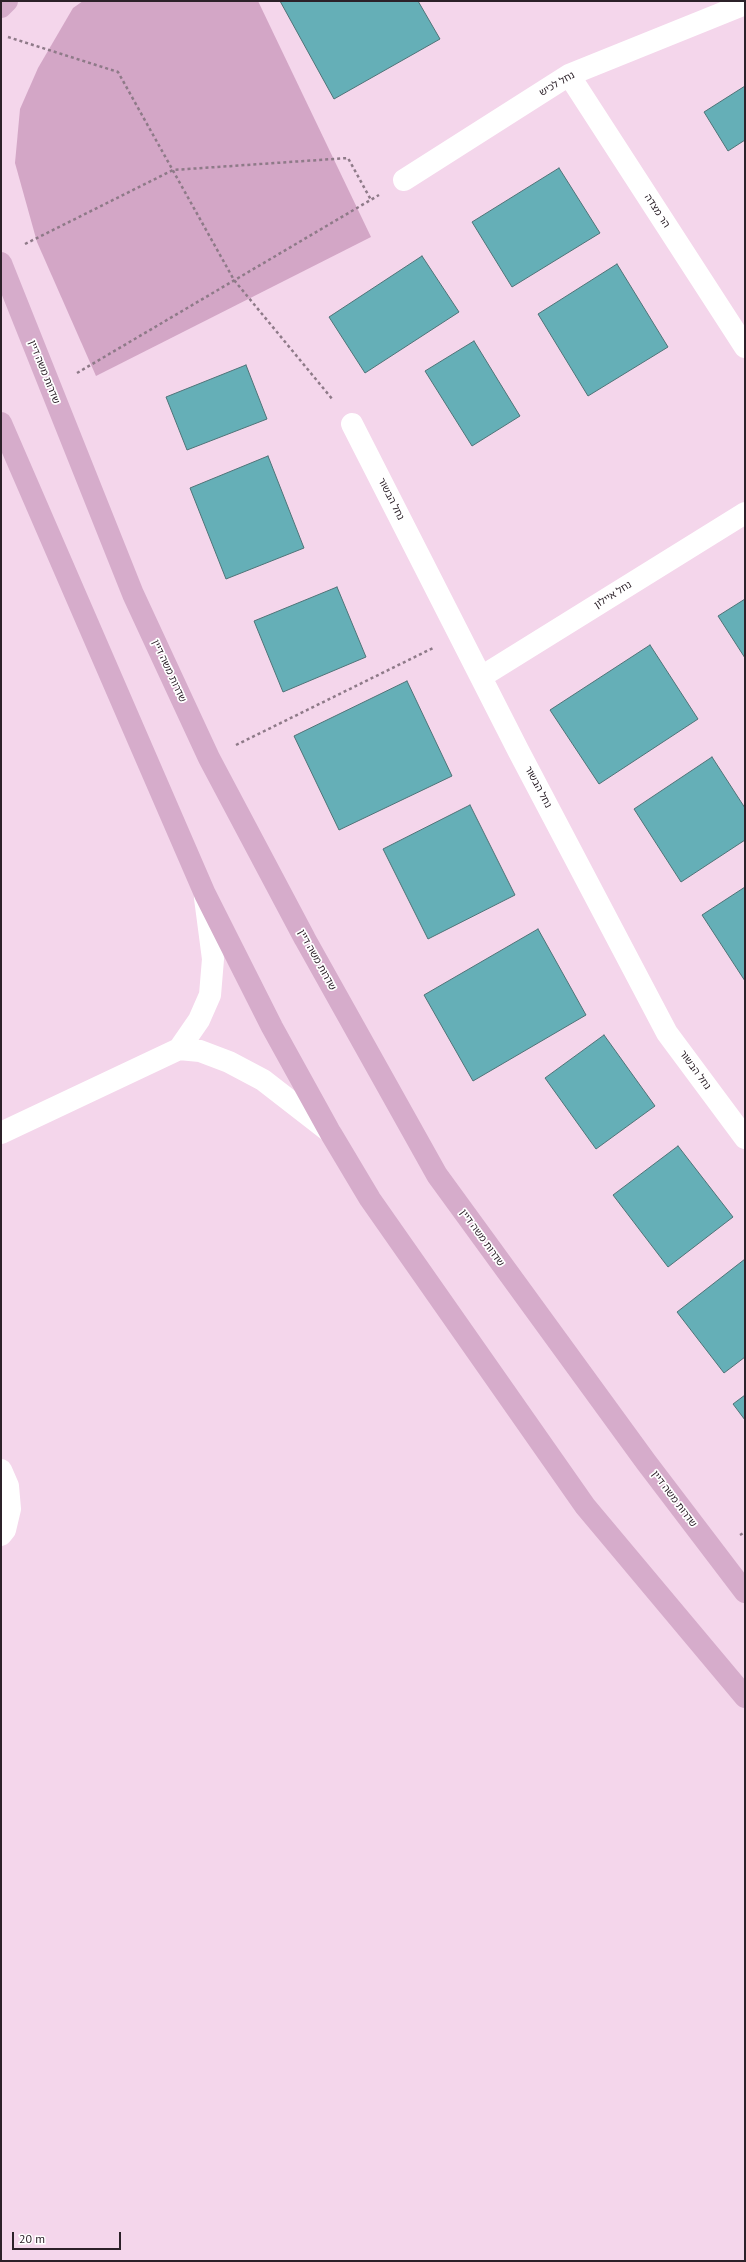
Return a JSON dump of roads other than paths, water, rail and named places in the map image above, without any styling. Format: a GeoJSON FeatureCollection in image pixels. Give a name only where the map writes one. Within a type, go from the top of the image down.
{"type":"FeatureCollection","features":[{"type":"Feature","properties":{"kind":"main road"},"geometry":{"type":"LineString","coordinates":[[1,7],[7,1]]}},
{"type":"Feature","properties":{"kind":"main road","name":"שדרות משה דיין"},"geometry":{"type":"LineString","coordinates":[[1,263],[133,594],[209,758],[305,939],[437,1175],[646,1462],[745,1592]]}},
{"type":"Feature","properties":{"kind":"main road"},"geometry":{"type":"LineString","coordinates":[[1,423],[205,894],[272,1027],[330,1132],[370,1199],[585,1506],[745,1697]]}},
{"type":"Feature","properties":{"kind":"street","name":"נחל לכיש"},"geometry":{"type":"LineString","coordinates":[[404,180],[569,75],[745,4]]}},
{"type":"Feature","properties":{"kind":"street","name":"הר מצדה"},"geometry":{"type":"LineString","coordinates":[[569,75],[745,347]]}},
{"type":"Feature","properties":{"kind":"street","name":"נחל הבשור"},"geometry":{"type":"LineString","coordinates":[[352,424],[481,677],[668,1033],[745,1138]]}},
{"type":"Feature","properties":{"kind":"street","name":"נחל איילון"},"geometry":{"type":"LineString","coordinates":[[481,677],[745,513]]}},
{"type":"Feature","properties":{"kind":"street"},"geometry":{"type":"LineString","coordinates":[[1,1133],[179,1049],[199,1020],[210,995],[213,959],[205,894]]}},
{"type":"Feature","properties":{"kind":"street"},"geometry":{"type":"LineString","coordinates":[[179,1049],[200,1051],[229,1062],[263,1080],[330,1132]]}},
{"type":"Feature","properties":{"kind":"street"},"geometry":{"type":"LineString","coordinates":[[1,1470],[8,1486],[10,1509],[1,1535]]}}]}
